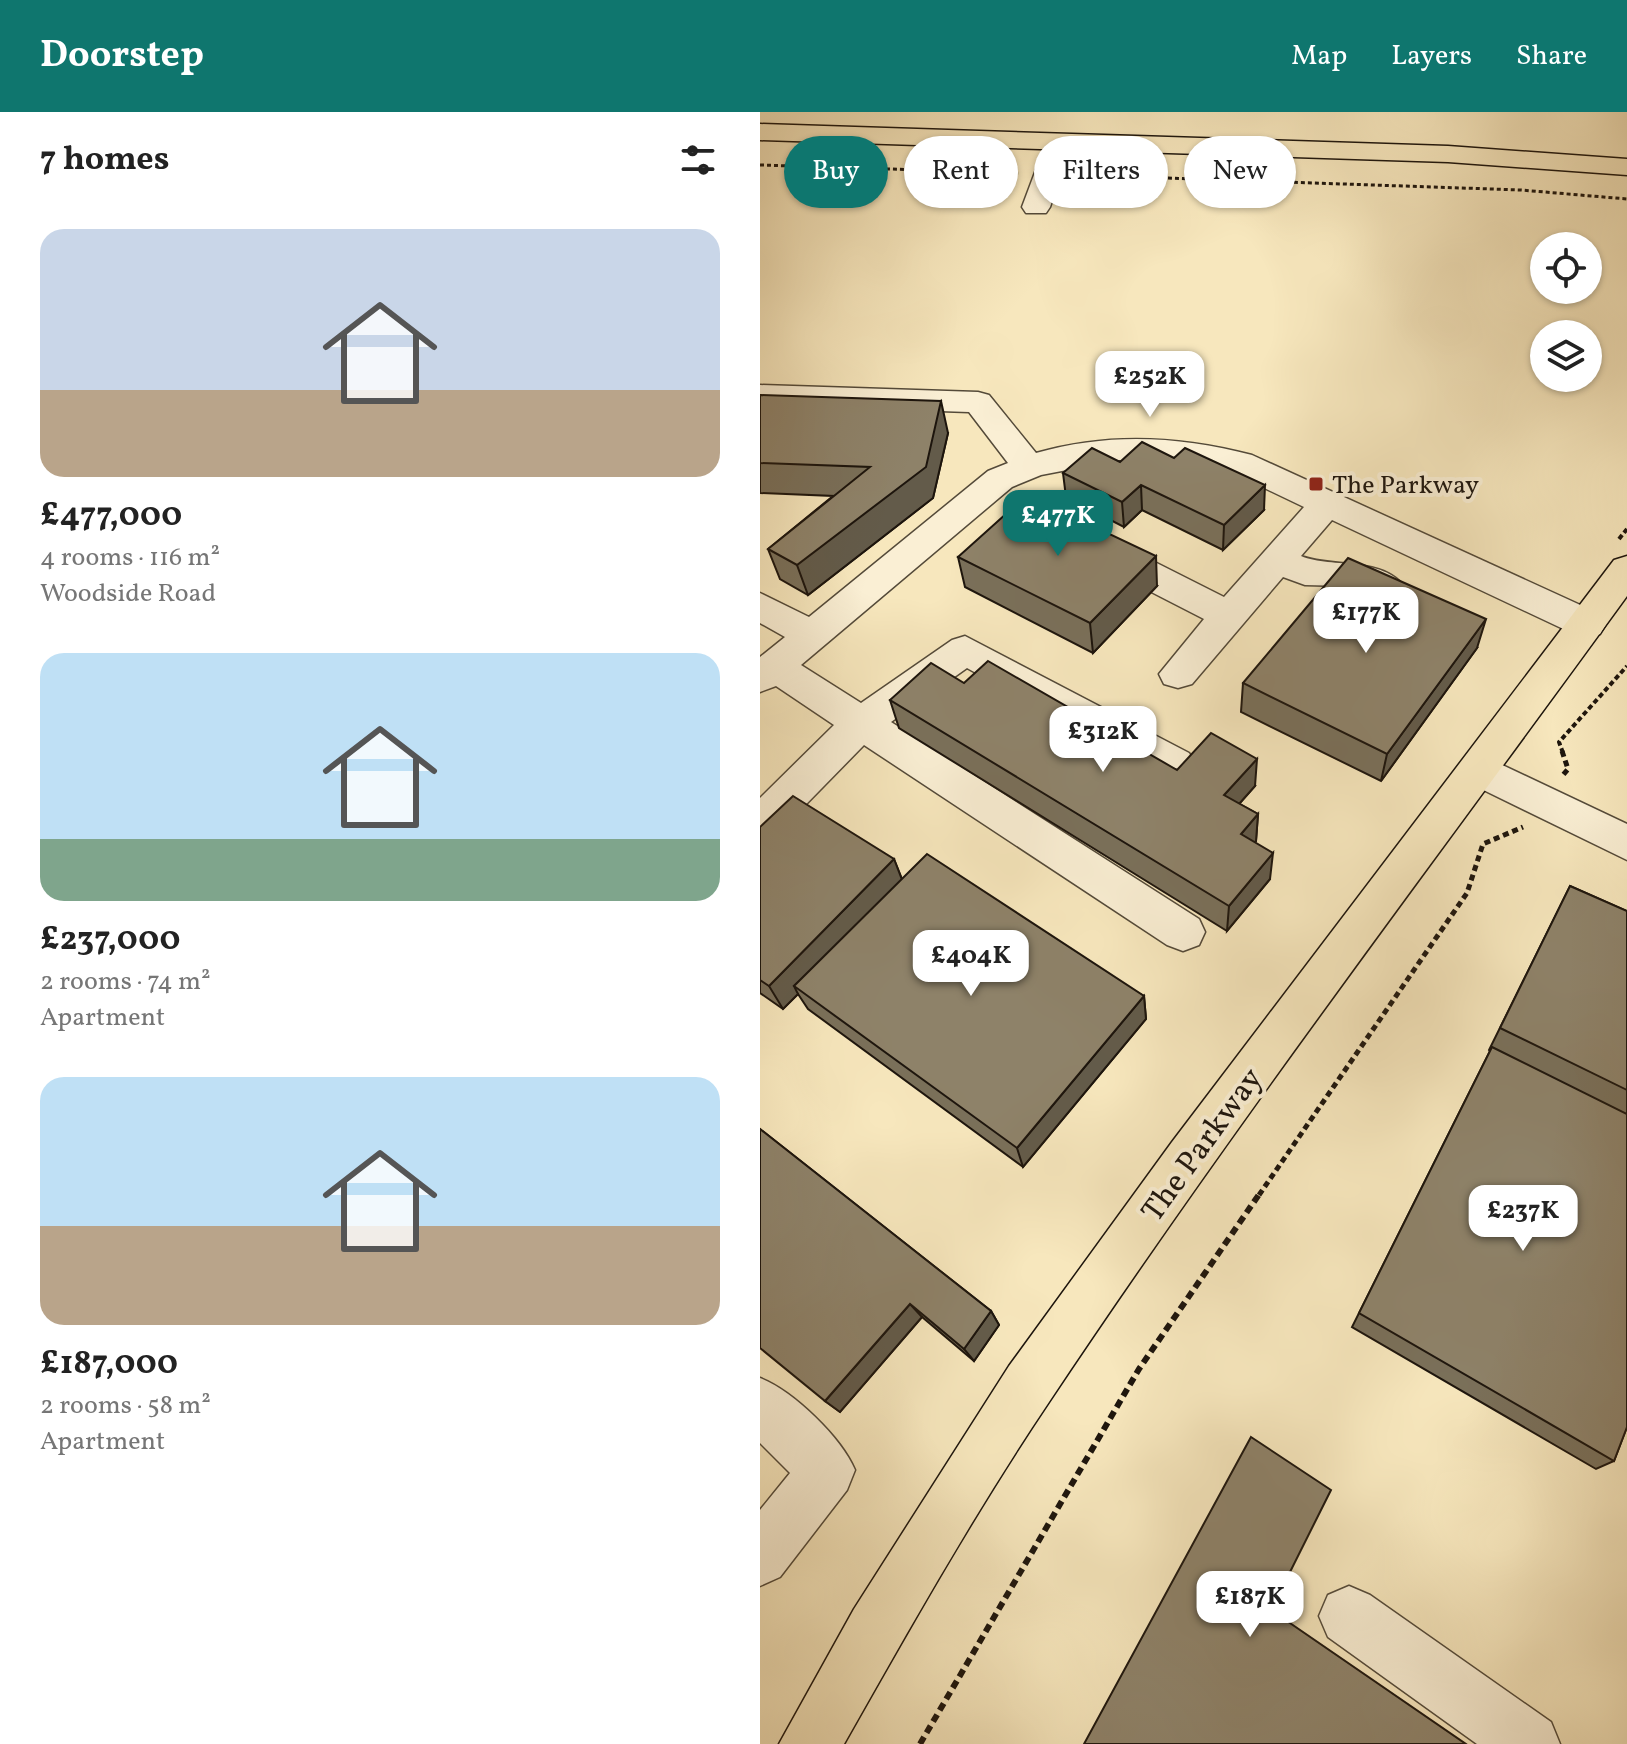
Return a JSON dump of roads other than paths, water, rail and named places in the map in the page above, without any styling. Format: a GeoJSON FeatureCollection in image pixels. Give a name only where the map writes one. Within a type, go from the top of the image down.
{"type":"FeatureCollection","features":[{"type":"Feature","properties":{"kind":"main road"},"geometry":{"type":"LineString","coordinates":[[760,132],[1448,154],[1627,167]]}},
{"type":"Feature","properties":{"kind":"main road"},"geometry":{"type":"LineString","coordinates":[[760,151],[1034,166]]}},
{"type":"Feature","properties":{"kind":"main road"},"geometry":{"type":"LineString","coordinates":[[1448,154],[1627,152]]}},
{"type":"Feature","properties":{"kind":"main road"},"geometry":{"type":"LineString","coordinates":[[1168,168],[1466,172],[1627,183]]}},
{"type":"Feature","properties":{"kind":"main road","name":"The Parkway"},"geometry":{"type":"LineString","coordinates":[[810,1744],[875,1630],[1028,1385],[1189,1159],[1627,569]]}},
{"type":"Feature","properties":{"kind":"street"},"geometry":{"type":"LineString","coordinates":[[760,395],[978,402],[1012,441],[1027,466]]}},
{"type":"Feature","properties":{"kind":"street"},"geometry":{"type":"LineString","coordinates":[[1183,932],[862,722],[767,672],[977,495],[1027,466],[1092,450],[1185,450],[1240,463],[1327,503],[1371,510],[1587,624]]}},
{"type":"Feature","properties":{"kind":"street"},"geometry":{"type":"LineString","coordinates":[[1178,674],[1327,503]]}},
{"type":"Feature","properties":{"kind":"street"},"geometry":{"type":"LineString","coordinates":[[1068,534],[1230,616]]}},
{"type":"Feature","properties":{"kind":"street"},"geometry":{"type":"LineString","coordinates":[[1278,560],[1305,572],[1351,574],[1415,604]]}},
{"type":"Feature","properties":{"kind":"street"},"geometry":{"type":"LineString","coordinates":[[760,606],[810,634]]}},
{"type":"Feature","properties":{"kind":"street"},"geometry":{"type":"LineString","coordinates":[[760,824],[862,722],[965,650],[1175,764]]}},
{"type":"Feature","properties":{"kind":"street"},"geometry":{"type":"LineString","coordinates":[[1479,770],[1627,843]]}},
{"type":"Feature","properties":{"kind":"street"},"geometry":{"type":"LineString","coordinates":[[760,1405],[827,1470],[760,1557]]}},
{"type":"Feature","properties":{"kind":"street"},"geometry":{"type":"LineString","coordinates":[[1349,1616],[1529,1744]]}},
{"type":"Feature","properties":{"kind":"place","name":"The Parkway"},"geometry":{"type":"Point","coordinates":[1316,484]}}]}
